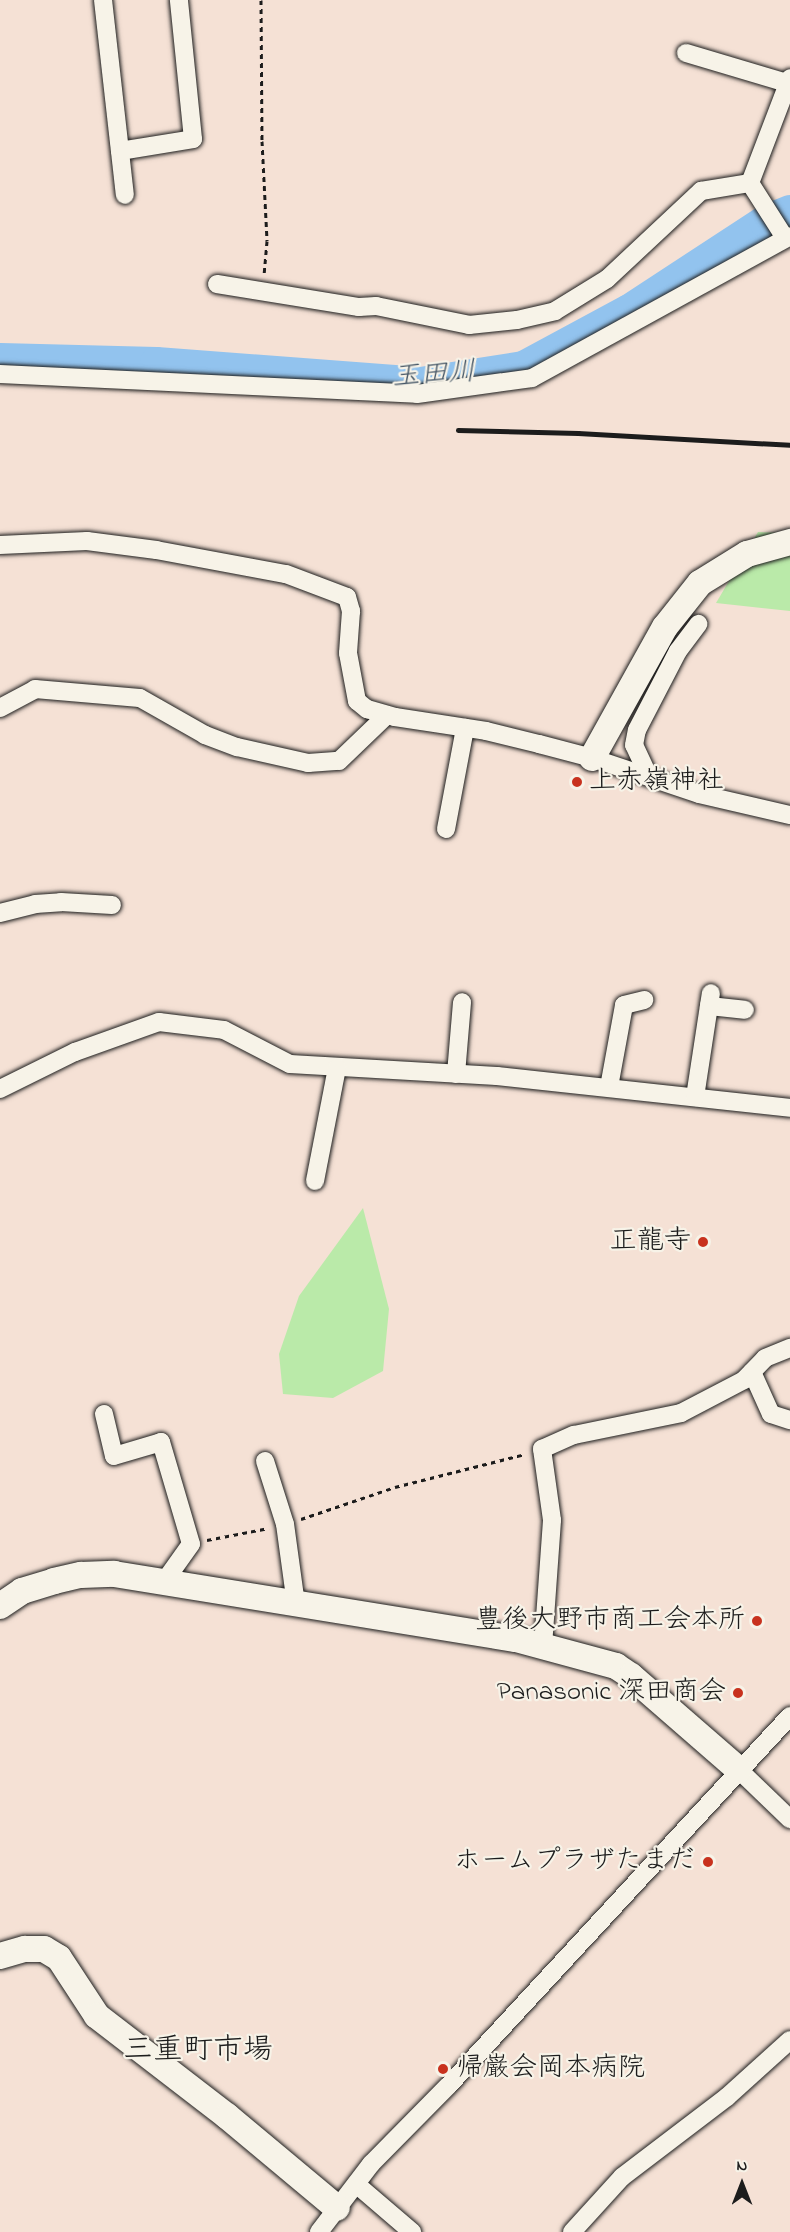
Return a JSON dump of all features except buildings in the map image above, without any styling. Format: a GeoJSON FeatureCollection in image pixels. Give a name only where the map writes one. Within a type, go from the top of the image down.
{"type":"FeatureCollection","features":[{"type":"Feature","properties":{"kind":"street"},"geometry":{"type":"LineString","coordinates":[[103,0],[125,195]]}},
{"type":"Feature","properties":{"kind":"street"},"geometry":{"type":"LineString","coordinates":[[120,152],[193,139],[179,0]]}},
{"type":"Feature","properties":{"kind":"street"},"geometry":{"type":"LineString","coordinates":[[686,53],[790,82],[752,185]]}},
{"type":"Feature","properties":{"kind":"street"},"geometry":{"type":"LineString","coordinates":[[217,284],[359,308],[376,306],[469,324],[518,320],[555,311],[608,279],[701,191],[752,185]]}},
{"type":"Feature","properties":{"kind":"street"},"geometry":{"type":"LineString","coordinates":[[0,374],[417,394],[532,378],[785,235],[752,185]]}},
{"type":"Feature","properties":{"kind":"street"},"geometry":{"type":"LineString","coordinates":[[0,545],[87,541],[156,550],[286,574],[347,597],[351,611],[348,653],[357,701],[367,709],[387,715],[465,728],[592,758],[699,794],[790,815]]}},
{"type":"Feature","properties":{"kind":"street"},"geometry":{"type":"LineString","coordinates":[[592,758],[665,627],[700,583],[747,554],[790,542]]}},
{"type":"Feature","properties":{"kind":"street"},"geometry":{"type":"LineString","coordinates":[[649,777],[634,745],[637,730],[678,651],[698,624]]}},
{"type":"Feature","properties":{"kind":"street"},"geometry":{"type":"LineString","coordinates":[[0,708],[35,689],[140,698],[215,739],[237,747],[308,763],[339,761],[387,715]]}},
{"type":"Feature","properties":{"kind":"street"},"geometry":{"type":"LineString","coordinates":[[446,829],[465,728]]}},
{"type":"Feature","properties":{"kind":"street"},"geometry":{"type":"LineString","coordinates":[[0,913],[35,904],[61,902],[112,905]]}},
{"type":"Feature","properties":{"kind":"street"},"geometry":{"type":"LineString","coordinates":[[609,1087],[624,1005],[644,1000]]}},
{"type":"Feature","properties":{"kind":"street"},"geometry":{"type":"LineString","coordinates":[[695,1097],[710,1000],[745,1010]]}},
{"type":"Feature","properties":{"kind":"street"},"geometry":{"type":"LineString","coordinates":[[456,1074],[462,1002]]}},
{"type":"Feature","properties":{"kind":"street"},"geometry":{"type":"LineString","coordinates":[[0,1089],[75,1052],[159,1022],[224,1030],[290,1064],[456,1074],[609,1087],[790,1108]]}},
{"type":"Feature","properties":{"kind":"street"},"geometry":{"type":"LineString","coordinates":[[315,1181],[337,1068]]}},
{"type":"Feature","properties":{"kind":"street"},"geometry":{"type":"LineString","coordinates":[[543,1646],[552,1521],[542,1449],[574,1435],[681,1413],[744,1380],[765,1358],[790,1347]]}},
{"type":"Feature","properties":{"kind":"street"},"geometry":{"type":"LineString","coordinates":[[752,1372],[771,1414],[790,1420]]}},
{"type":"Feature","properties":{"kind":"street"},"geometry":{"type":"LineString","coordinates":[[104,1414],[114,1456],[161,1442],[191,1544],[164,1582]]}},
{"type":"Feature","properties":{"kind":"street"},"geometry":{"type":"LineString","coordinates":[[265,1461],[285,1524],[296,1604]]}},
{"type":"Feature","properties":{"kind":"street"},"geometry":{"type":"LineString","coordinates":[[0,1606],[22,1591],[81,1575],[114,1574],[543,1646],[616,1666],[739,1770],[790,1819]]}},
{"type":"Feature","properties":{"kind":"street"},"geometry":{"type":"LineString","coordinates":[[319,2232],[356,2184],[790,1716]]}},
{"type":"Feature","properties":{"kind":"street"},"geometry":{"type":"LineString","coordinates":[[0,1956],[25,1948],[44,1949],[59,1958],[97,2016],[227,2116],[337,2208]]}},
{"type":"Feature","properties":{"kind":"street"},"geometry":{"type":"LineString","coordinates":[[572,2232],[622,2177],[727,2097],[790,2040]]}},
{"type":"Feature","properties":{"kind":"street"},"geometry":{"type":"LineString","coordinates":[[356,2184],[412,2232]]}},
{"type":"Feature","properties":{"kind":"path"},"geometry":{"type":"LineString","coordinates":[[261,0],[262,141],[267,240],[262,293]]}},
{"type":"Feature","properties":{"kind":"path"},"geometry":{"type":"LineString","coordinates":[[191,1544],[285,1524],[394,1487],[542,1449]]}},
{"type":"Feature","properties":{"kind":"green space"},"geometry":{"type":"Polygon","coordinates":[[[758,532],[790,533],[790,611],[716,603],[758,532]]]}},
{"type":"Feature","properties":{"kind":"green space"},"geometry":{"type":"Polygon","coordinates":[[[363,1208],[389,1309],[383,1371],[333,1398],[283,1394],[279,1354],[299,1296],[363,1208]]]}},
{"type":"Feature","properties":{"kind":"waterway","name":"玉田川"},"geometry":{"type":"LineString","coordinates":[[0,359],[156,363],[420,383],[523,367],[629,310],[765,221],[790,211]]}},
{"type":"Feature","properties":{"kind":"railway"},"geometry":{"type":"LineString","coordinates":[[458,430],[578,433],[790,445]]}},
{"type":"Feature","properties":{"kind":"place","name":"上赤嶺神社"},"geometry":{"type":"Point","coordinates":[577,782]}},
{"type":"Feature","properties":{"kind":"place","name":"正龍寺"},"geometry":{"type":"Point","coordinates":[703,1242]}},
{"type":"Feature","properties":{"kind":"place","name":"豊後大野市商工会本所"},"geometry":{"type":"Point","coordinates":[757,1621]}},
{"type":"Feature","properties":{"kind":"place","name":"Panasonic 深田商会"},"geometry":{"type":"Point","coordinates":[738,1693]}},
{"type":"Feature","properties":{"kind":"place","name":"ホームプラザたまだ"},"geometry":{"type":"Point","coordinates":[708,1862]}},
{"type":"Feature","properties":{"kind":"place","name":"帰巌会岡本病院"},"geometry":{"type":"Point","coordinates":[443,2069]}},
{"type":"Feature","properties":{"kind":"district","name":"三重町市場"},"geometry":{"type":"Point","coordinates":[198,2051]}}]}
